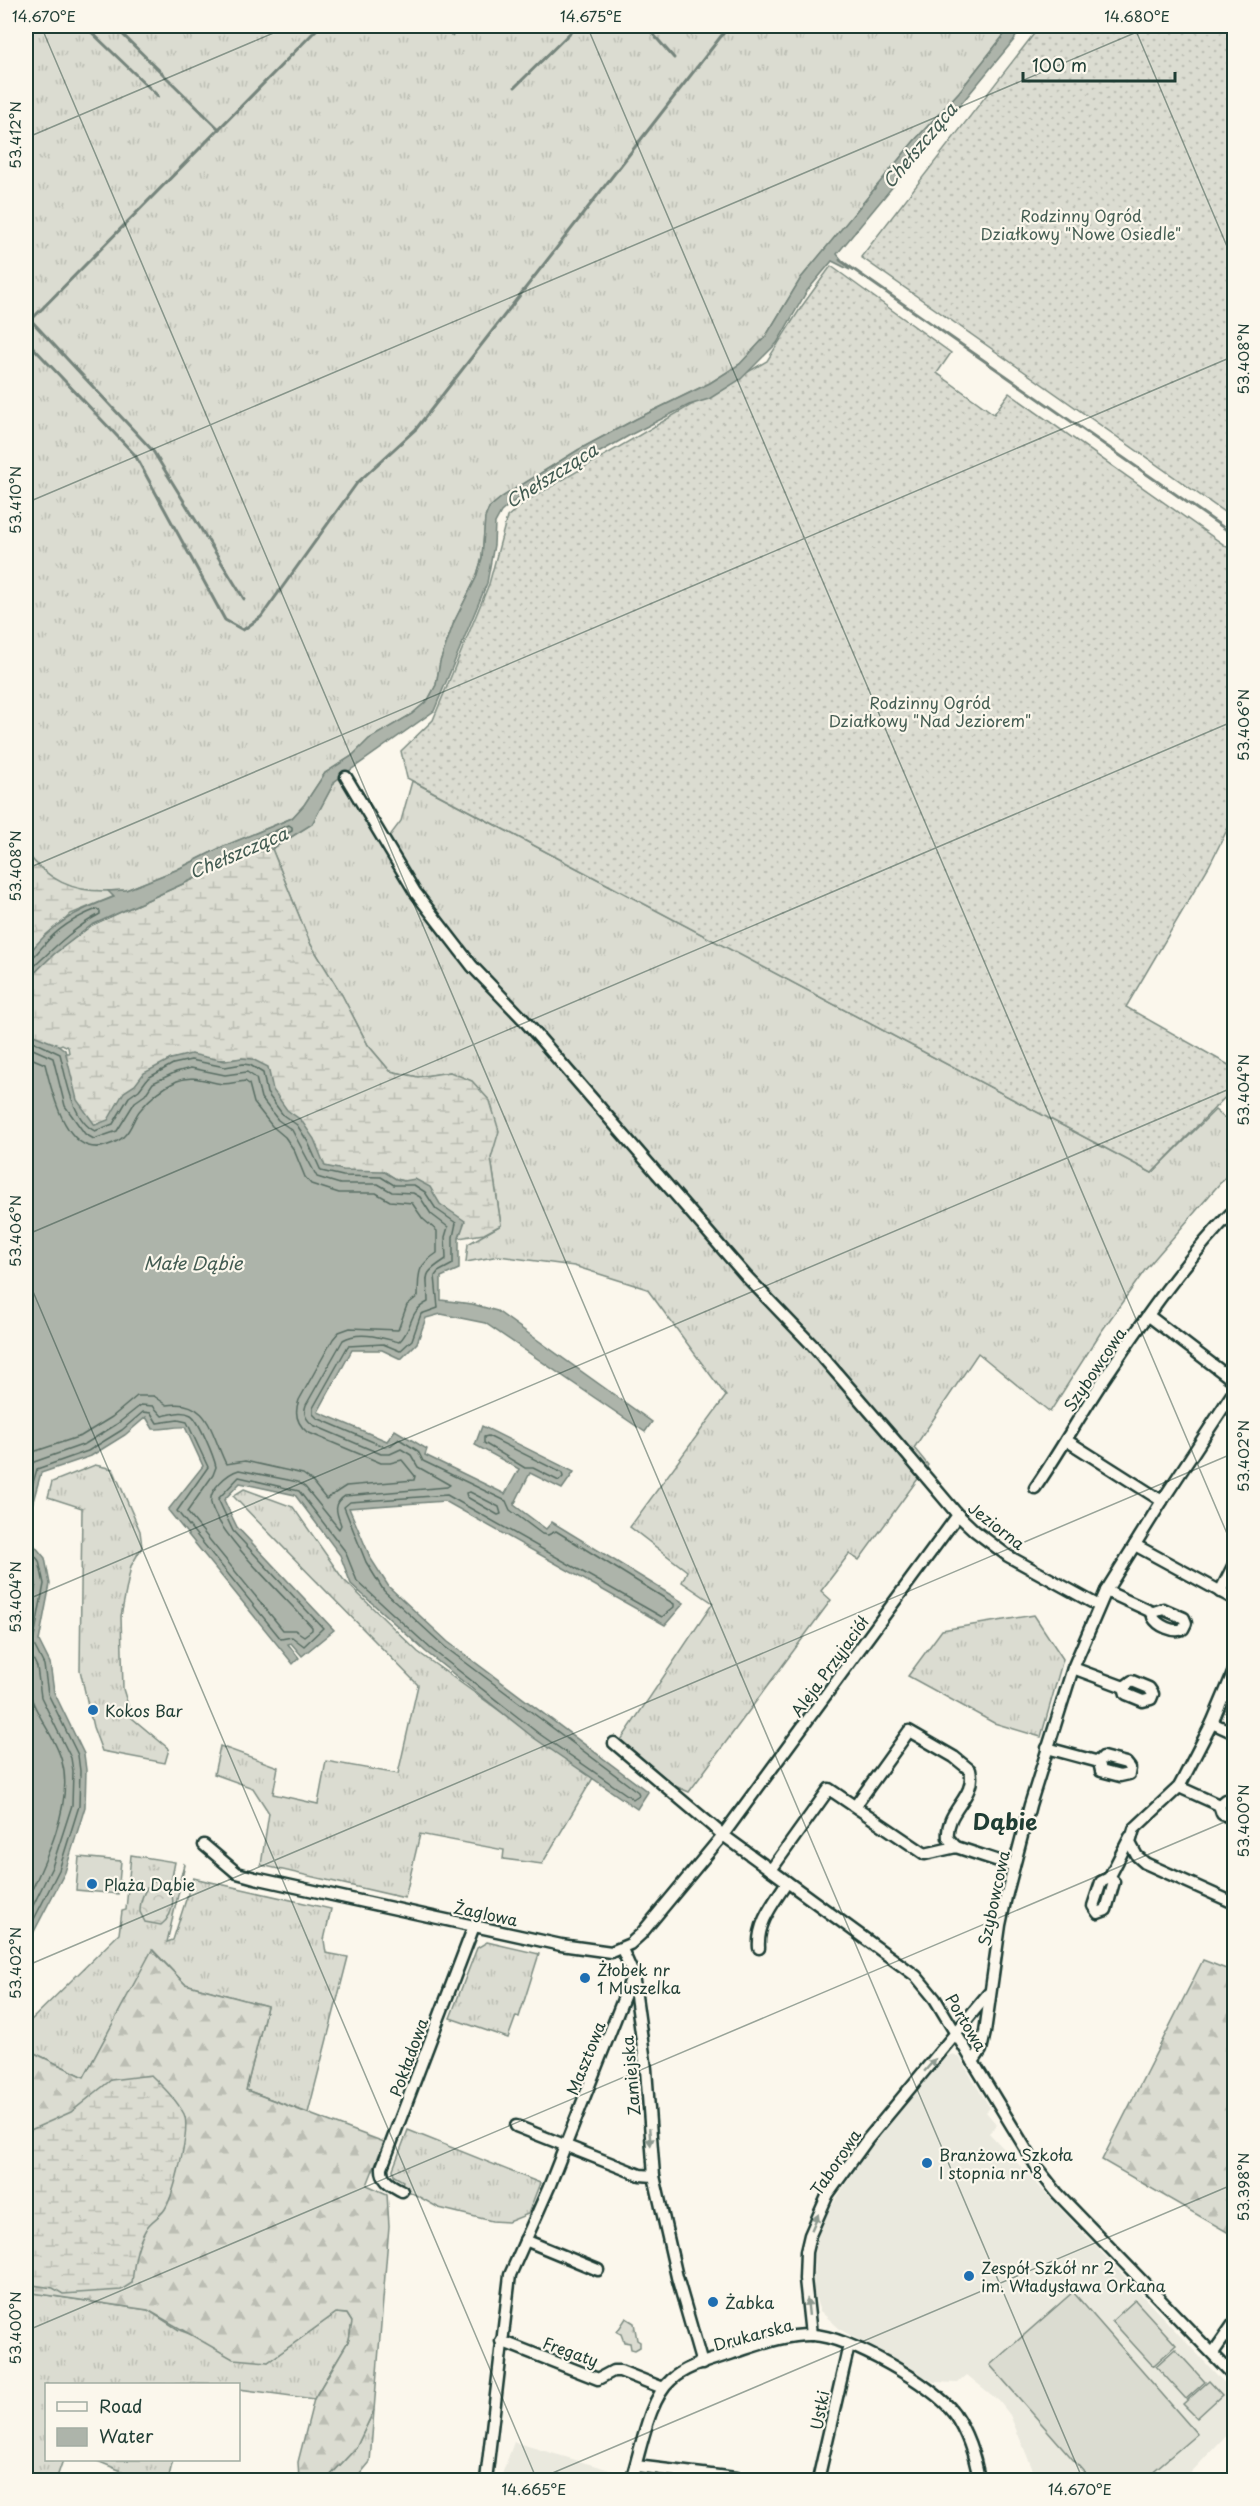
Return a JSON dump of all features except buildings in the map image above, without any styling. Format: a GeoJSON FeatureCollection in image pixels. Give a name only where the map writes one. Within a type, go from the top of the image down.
{"type":"FeatureCollection","features":[{"type":"Feature","properties":{"kind":"street","name":"Jeziorna"},"geometry":{"type":"LineString","coordinates":[[346,777],[415,892],[472,966],[523,1019],[746,1276],[814,1347],[958,1515],[1008,1556],[1099,1606]]}},
{"type":"Feature","properties":{"kind":"street","name":"Szybowcowa"},"geometry":{"type":"LineString","coordinates":[[1035,1488],[1106,1376],[1194,1252],[1234,1210]]}},
{"type":"Feature","properties":{"kind":"street"},"geometry":{"type":"LineString","coordinates":[[1149,1316],[1234,1381]]}},
{"type":"Feature","properties":{"kind":"street","name":"Szybowcowa"},"geometry":{"type":"LineString","coordinates":[[974,2062],[981,2050],[985,2032],[1000,1925],[1014,1866],[1047,1748],[1073,1668],[1106,1591],[1162,1501],[1230,1408],[1234,1391]]}},
{"type":"Feature","properties":{"kind":"street"},"geometry":{"type":"LineString","coordinates":[[1066,1440],[1162,1501]]}},
{"type":"Feature","properties":{"kind":"street","name":"Aleja Przyjaciół"},"geometry":{"type":"LineString","coordinates":[[723,1835],[958,1515]]}},
{"type":"Feature","properties":{"kind":"street"},"geometry":{"type":"LineString","coordinates":[[1135,1545],[1234,1599]]}},
{"type":"Feature","properties":{"kind":"street"},"geometry":{"type":"LineString","coordinates":[[1220,1592],[1234,1564]]}},
{"type":"Feature","properties":{"kind":"street"},"geometry":{"type":"LineString","coordinates":[[1106,1591],[1154,1613]]}},
{"type":"Feature","properties":{"kind":"street"},"geometry":{"type":"LineString","coordinates":[[1073,1668],[1124,1686]]}},
{"type":"Feature","properties":{"kind":"street"},"geometry":{"type":"LineString","coordinates":[[1109,1878],[1134,1829],[1179,1787],[1212,1723],[1234,1671]]}},
{"type":"Feature","properties":{"kind":"street"},"geometry":{"type":"LineString","coordinates":[[1212,1723],[1234,1733]]}},
{"type":"Feature","properties":{"kind":"street"},"geometry":{"type":"LineString","coordinates":[[856,1805],[909,1731],[954,1757],[970,1770],[971,1785],[948,1821],[948,1838],[956,1846],[1014,1866]]}},
{"type":"Feature","properties":{"kind":"street","name":"Portowa"},"geometry":{"type":"LineString","coordinates":[[614,1743],[723,1835],[916,1976],[935,1999],[1023,2147],[1051,2185],[1234,2376]]}},
{"type":"Feature","properties":{"kind":"street"},"geometry":{"type":"LineString","coordinates":[[1047,1748],[1099,1762]]}},
{"type":"Feature","properties":{"kind":"street"},"geometry":{"type":"LineString","coordinates":[[1179,1787],[1220,1805]]}},
{"type":"Feature","properties":{"kind":"street"},"geometry":{"type":"LineString","coordinates":[[771,1870],[829,1789],[856,1805],[925,1854],[956,1846]]}},
{"type":"Feature","properties":{"kind":"street"},"geometry":{"type":"LineString","coordinates":[[1220,1805],[1225,1800],[1234,1802]]}},
{"type":"Feature","properties":{"kind":"street"},"geometry":{"type":"LineString","coordinates":[[1220,1805],[1222,1814],[1234,1819]]}},
{"type":"Feature","properties":{"kind":"street"},"geometry":{"type":"LineString","coordinates":[[633,1974],[622,1949],[641,1934],[723,1835]]}},
{"type":"Feature","properties":{"kind":"street"},"geometry":{"type":"LineString","coordinates":[[1130,1837],[1130,1843],[1137,1856],[1145,1863],[1234,1903]]}},
{"type":"Feature","properties":{"kind":"street","name":"Żaglowa"},"geometry":{"type":"LineString","coordinates":[[204,1845],[237,1873],[600,1952],[622,1949]]}},
{"type":"Feature","properties":{"kind":"street"},"geometry":{"type":"LineString","coordinates":[[759,1948],[759,1932],[762,1923],[787,1882]]}},
{"type":"Feature","properties":{"kind":"street","name":"Pokładowa"},"geometry":{"type":"LineString","coordinates":[[402,2191],[385,2181],[382,2167],[474,1926]]}},
{"type":"Feature","properties":{"kind":"street","name":"Masztowa"},"geometry":{"type":"LineString","coordinates":[[525,2240],[549,2187],[633,1974]]}},
{"type":"Feature","properties":{"kind":"street","name":"Zamiejska"},"geometry":{"type":"LineString","coordinates":[[633,1974],[646,2069],[654,2176],[681,2292],[702,2364]]}},
{"type":"Feature","properties":{"kind":"street","name":"Szybowcowa"},"geometry":{"type":"LineString","coordinates":[[957,2034],[982,2003],[991,1986]]}},
{"type":"Feature","properties":{"kind":"street","name":"Taborowa"},"geometry":{"type":"LineString","coordinates":[[811,2335],[805,2279],[806,2252],[810,2235],[828,2194],[867,2140],[957,2034]]}},
{"type":"Feature","properties":{"kind":"street"},"geometry":{"type":"LineString","coordinates":[[516,2126],[640,2175],[654,2176]]}},
{"type":"Feature","properties":{"kind":"street"},"geometry":{"type":"LineString","coordinates":[[486,2481],[510,2275],[525,2240],[598,2270]]}},
{"type":"Feature","properties":{"kind":"street"},"geometry":{"type":"LineString","coordinates":[[1213,2354],[1234,2323]]}},
{"type":"Feature","properties":{"kind":"street","name":"Drukarska"},"geometry":{"type":"LineString","coordinates":[[663,2388],[680,2373],[767,2343],[811,2335],[828,2337],[849,2345],[911,2378],[934,2393],[953,2411],[973,2451],[979,2481]]}},
{"type":"Feature","properties":{"kind":"street","name":"Fregaty"},"geometry":{"type":"LineString","coordinates":[[501,2341],[597,2379],[613,2371],[620,2371],[663,2388]]}},
{"type":"Feature","properties":{"kind":"street","name":"Ustki"},"geometry":{"type":"LineString","coordinates":[[818,2481],[849,2345]]}},
{"type":"Feature","properties":{"kind":"street"},"geometry":{"type":"LineString","coordinates":[[631,2481],[656,2400],[663,2388]]}},
{"type":"Feature","properties":{"kind":"street"},"geometry":{"type":"LineString","coordinates":[[636,2466],[752,2481]]}},
{"type":"Feature","properties":{"kind":"shaded area","name":"Zespół Szkół nr 2 im. Władysława Orkana"},"geometry":{"type":"Polygon","coordinates":[[[953,2054],[960,2058],[990,2108],[986,2112],[997,2125],[989,2133],[1234,2393],[1234,2427],[1184,2480],[1040,2480],[1033,2470],[1010,2415],[999,2401],[967,2375],[958,2383],[934,2382],[841,2330],[820,2311],[813,2292],[815,2243],[829,2210],[866,2152],[945,2057],[953,2054]]]}},
{"type":"Feature","properties":{"kind":"shaded area"},"geometry":{"type":"Polygon","coordinates":[[[514,2442],[620,2473],[621,2480],[511,2480],[501,2477],[514,2442]]]}},
{"type":"Feature","properties":{"kind":"green space"},"geometry":{"type":"Polygon","coordinates":[[[26,26],[1011,26],[959,92],[914,141],[801,278],[766,336],[740,364],[710,383],[578,450],[502,497],[489,508],[485,518],[482,558],[476,578],[454,622],[440,662],[436,685],[428,700],[412,714],[369,739],[352,756],[325,773],[304,805],[292,818],[126,890],[88,892],[57,881],[35,864],[26,852],[26,26]]]}},
{"type":"Feature","properties":{"kind":"green space","name":"Rodzinny Ogród Działkowy \"Nowe Osiedle\""},"geometry":{"type":"Polygon","coordinates":[[[1040,26],[1234,26],[1234,519],[861,257],[1040,26]]]}},
{"type":"Feature","properties":{"kind":"green space","name":"Rodzinny Ogród Działkowy \"Nad Jeziorem\""},"geometry":{"type":"Polygon","coordinates":[[[831,266],[951,353],[937,373],[994,414],[1009,393],[1234,552],[1234,816],[1209,866],[1126,1007],[1234,1068],[1234,1088],[1152,1173],[407,778],[401,751],[433,720],[489,584],[507,517],[526,501],[767,361],[831,266]]]}},
{"type":"Feature","properties":{"kind":"green space"},"geometry":{"type":"Polygon","coordinates":[[[341,777],[383,845],[401,821],[412,781],[1152,1173],[1215,1110],[1234,1126],[1234,1167],[1145,1270],[1101,1332],[1050,1412],[978,1353],[914,1448],[928,1465],[859,1560],[849,1554],[821,1591],[831,1600],[689,1792],[675,1786],[621,1740],[713,1603],[682,1582],[687,1571],[630,1527],[726,1396],[647,1289],[574,1266],[499,1256],[466,1262],[468,1244],[501,1225],[491,1158],[498,1131],[450,1072],[418,1077],[390,1071],[368,1045],[342,995],[311,945],[272,849],[312,824],[335,781],[341,777]]]}},
{"type":"Feature","properties":{"kind":"green space"},"geometry":{"type":"Polygon","coordinates":[[[272,849],[311,945],[342,995],[368,1045],[390,1071],[418,1077],[450,1072],[472,1081],[490,1101],[499,1131],[491,1158],[501,1225],[484,1234],[459,1238],[405,1181],[396,1179],[383,1171],[333,1186],[252,1059],[211,1059],[96,1185],[61,1058],[69,1053],[68,1047],[62,1044],[26,1060],[26,981],[54,954],[92,925],[227,864],[256,852],[272,849]]]}},
{"type":"Feature","properties":{"kind":"green space"},"geometry":{"type":"Polygon","coordinates":[[[26,852],[43,870],[62,882],[83,889],[108,891],[115,896],[71,914],[26,957],[26,852]]]}},
{"type":"Feature","properties":{"kind":"green space"},"geometry":{"type":"Polygon","coordinates":[[[95,1465],[113,1469],[140,1531],[142,1547],[131,1566],[121,1616],[123,1689],[132,1718],[169,1749],[165,1763],[102,1751],[93,1727],[80,1670],[82,1508],[48,1497],[52,1482],[95,1465]]]}},
{"type":"Feature","properties":{"kind":"green space"},"geometry":{"type":"Polygon","coordinates":[[[244,1489],[293,1507],[343,1579],[418,1652],[593,1778],[542,1864],[503,1859],[504,1850],[420,1834],[405,1898],[261,1865],[269,1813],[253,1788],[214,1774],[220,1746],[278,1767],[273,1794],[318,1804],[326,1761],[398,1774],[418,1685],[233,1496],[244,1489]]]}},
{"type":"Feature","properties":{"kind":"green space"},"geometry":{"type":"Polygon","coordinates":[[[1034,1615],[1063,1659],[1041,1737],[994,1723],[908,1676],[942,1630],[1034,1615]]]}},
{"type":"Feature","properties":{"kind":"green space"},"geometry":{"type":"Polygon","coordinates":[[[131,1855],[175,1862],[171,1882],[175,1885],[179,1884],[185,1865],[167,1942],[173,1940],[193,1878],[331,1909],[324,1940],[326,1953],[348,1957],[308,2113],[246,2090],[267,2006],[185,1984],[153,1950],[84,2077],[26,2049],[26,2025],[119,1934],[122,1911],[126,1910],[131,1855]]]}},
{"type":"Feature","properties":{"kind":"green space"},"geometry":{"type":"Polygon","coordinates":[[[79,1857],[121,1861],[118,1894],[76,1890],[79,1857]]]}},
{"type":"Feature","properties":{"kind":"green space"},"geometry":{"type":"Polygon","coordinates":[[[159,1880],[169,1889],[173,1901],[170,1914],[161,1925],[145,1922],[140,1912],[144,1893],[150,1885],[159,1880]]]}},
{"type":"Feature","properties":{"kind":"green space"},"geometry":{"type":"Polygon","coordinates":[[[487,1942],[539,1954],[519,2017],[516,2016],[508,2038],[450,2018],[477,1948],[487,1942]]]}},
{"type":"Feature","properties":{"kind":"green space"},"geometry":{"type":"Polygon","coordinates":[[[152,1950],[185,1984],[267,2006],[246,2090],[384,2142],[367,2185],[387,2194],[389,2226],[374,2410],[356,2448],[326,2480],[299,2480],[298,2462],[314,2399],[349,2340],[352,2322],[347,2314],[336,2313],[268,2362],[233,2359],[148,2310],[26,2292],[26,2049],[84,2077],[152,1950]]]}},
{"type":"Feature","properties":{"kind":"green space"},"geometry":{"type":"Polygon","coordinates":[[[1203,1960],[1234,1972],[1234,2236],[1102,2160],[1203,1960]]]}},
{"type":"Feature","properties":{"kind":"green space"},"geometry":{"type":"Polygon","coordinates":[[[151,2075],[169,2093],[184,2114],[185,2133],[173,2190],[165,2209],[148,2226],[143,2235],[136,2255],[132,2283],[121,2290],[63,2294],[53,2288],[26,2284],[26,2132],[71,2112],[111,2080],[151,2075]]]}},
{"type":"Feature","properties":{"kind":"green space"},"geometry":{"type":"Polygon","coordinates":[[[408,2130],[540,2183],[528,2214],[508,2222],[492,2221],[439,2208],[401,2187],[403,2181],[394,2176],[393,2169],[408,2130]]]}},
{"type":"Feature","properties":{"kind":"green space"},"geometry":{"type":"Polygon","coordinates":[[[26,2292],[148,2310],[179,2330],[268,2362],[336,2313],[347,2314],[352,2322],[349,2340],[314,2399],[240,2389],[240,2383],[45,2383],[45,2461],[63,2461],[56,2480],[44,2475],[40,2480],[26,2480],[26,2292]]]}},
{"type":"Feature","properties":{"kind":"green space"},"geometry":{"type":"Polygon","coordinates":[[[1073,2292],[1197,2434],[1143,2480],[1091,2480],[990,2365],[1073,2292]]]}},
{"type":"Feature","properties":{"kind":"green space"},"geometry":{"type":"Polygon","coordinates":[[[1135,2300],[1176,2345],[1153,2366],[1112,2321],[1135,2300]]]}},
{"type":"Feature","properties":{"kind":"green space"},"geometry":{"type":"Polygon","coordinates":[[[626,2318],[634,2323],[637,2340],[640,2342],[640,2347],[635,2350],[631,2349],[630,2343],[624,2342],[621,2334],[617,2332],[626,2318]]]}},
{"type":"Feature","properties":{"kind":"green space"},"geometry":{"type":"Polygon","coordinates":[[[1175,2349],[1205,2382],[1186,2399],[1156,2366],[1175,2349]]]}},
{"type":"Feature","properties":{"kind":"green space"},"geometry":{"type":"Polygon","coordinates":[[[1209,2381],[1222,2395],[1197,2418],[1183,2404],[1209,2381]]]}},
{"type":"Feature","properties":{"kind":"green space"},"geometry":{"type":"Polygon","coordinates":[[[374,2410],[370,2462],[355,2480],[326,2480],[356,2448],[374,2410]]]}},
{"type":"Feature","properties":{"kind":"green space"},"geometry":{"type":"Polygon","coordinates":[[[97,2461],[173,2461],[168,2480],[143,2480],[97,2461]]]}},
{"type":"Feature","properties":{"kind":"water","name":"Chełszcząca"},"geometry":{"type":"Polygon","coordinates":[[[1011,26],[1023,26],[837,254],[850,270],[832,261],[807,291],[777,343],[741,379],[709,399],[689,405],[632,434],[511,503],[501,512],[495,523],[494,545],[487,583],[434,711],[335,781],[312,824],[272,849],[256,852],[227,864],[92,925],[54,954],[26,981],[26,957],[45,936],[65,920],[114,897],[108,891],[126,890],[292,818],[304,805],[325,773],[352,756],[369,739],[412,714],[428,700],[436,685],[440,662],[454,622],[476,578],[482,558],[485,518],[489,508],[502,497],[578,450],[710,383],[740,364],[766,336],[801,278],[914,141],[959,92],[1011,26]]]}},
{"type":"Feature","properties":{"kind":"water","name":"Małe Dąbie"},"geometry":{"type":"Polygon","coordinates":[[[26,1032],[65,1050],[77,1100],[95,1125],[108,1120],[124,1092],[135,1085],[144,1073],[171,1059],[191,1054],[225,1061],[241,1058],[252,1059],[268,1067],[273,1090],[287,1110],[301,1120],[314,1139],[325,1166],[343,1170],[383,1171],[404,1181],[415,1179],[430,1187],[440,1204],[465,1221],[459,1238],[459,1269],[441,1277],[441,1300],[472,1304],[497,1311],[652,1422],[645,1432],[485,1323],[441,1314],[426,1318],[417,1343],[401,1359],[382,1350],[352,1350],[318,1412],[387,1441],[395,1430],[427,1449],[425,1455],[505,1494],[519,1469],[475,1445],[482,1426],[574,1472],[562,1489],[530,1473],[514,1505],[546,1529],[552,1522],[684,1603],[665,1625],[445,1501],[349,1508],[371,1559],[389,1587],[448,1642],[648,1792],[637,1809],[534,1738],[426,1652],[351,1584],[340,1555],[295,1495],[240,1483],[224,1500],[237,1527],[334,1630],[302,1656],[291,1643],[288,1644],[299,1658],[293,1664],[168,1510],[203,1466],[185,1427],[153,1429],[146,1417],[125,1435],[91,1456],[41,1473],[30,1512],[29,1539],[45,1558],[50,1584],[39,1641],[50,1663],[54,1692],[84,1754],[86,1770],[85,1807],[65,1872],[26,1947],[26,1032]]]}},
{"type":"Feature","properties":{"kind":"waterway"},"geometry":{"type":"LineString","coordinates":[[85,26],[158,96]]}},
{"type":"Feature","properties":{"kind":"waterway"},"geometry":{"type":"LineString","coordinates":[[114,26],[219,129]]}},
{"type":"Feature","properties":{"kind":"waterway"},"geometry":{"type":"LineString","coordinates":[[31,320],[320,26]]}},
{"type":"Feature","properties":{"kind":"waterway"},"geometry":{"type":"LineString","coordinates":[[443,26],[452,35]]}},
{"type":"Feature","properties":{"kind":"waterway"},"geometry":{"type":"LineString","coordinates":[[515,87],[577,26]]}},
{"type":"Feature","properties":{"kind":"waterway"},"geometry":{"type":"LineString","coordinates":[[646,26],[674,58]]}},
{"type":"Feature","properties":{"kind":"waterway"},"geometry":{"type":"LineString","coordinates":[[26,340],[135,455],[225,620],[243,630],[261,617],[357,483],[416,429],[729,26]]}},
{"type":"Feature","properties":{"kind":"waterway"},"geometry":{"type":"LineString","coordinates":[[840,260],[1234,535]]}},
{"type":"Feature","properties":{"kind":"waterway"},"geometry":{"type":"LineString","coordinates":[[26,315],[153,451],[244,599]]}},
{"type":"Feature","properties":{"kind":"place","name":"Kokos Bar"},"geometry":{"type":"Point","coordinates":[93,1710]}},
{"type":"Feature","properties":{"kind":"place","name":"Plaża Dąbie"},"geometry":{"type":"Point","coordinates":[92,1884]}},
{"type":"Feature","properties":{"kind":"place","name":"Żłobek nr 1 Muszelka"},"geometry":{"type":"Point","coordinates":[585,1978]}},
{"type":"Feature","properties":{"kind":"place","name":"Branżowa Szkoła I stopnia nr 8"},"geometry":{"type":"Point","coordinates":[927,2163]}},
{"type":"Feature","properties":{"kind":"place","name":"Zespół Szkół nr 2 im. Władysława Orkana"},"geometry":{"type":"Point","coordinates":[969,2276]}},
{"type":"Feature","properties":{"kind":"place","name":"Żabka"},"geometry":{"type":"Point","coordinates":[713,2302]}},
{"type":"Feature","properties":{"kind":"district","name":"Dąbie"},"geometry":{"type":"Point","coordinates":[1005,1820]}}]}
